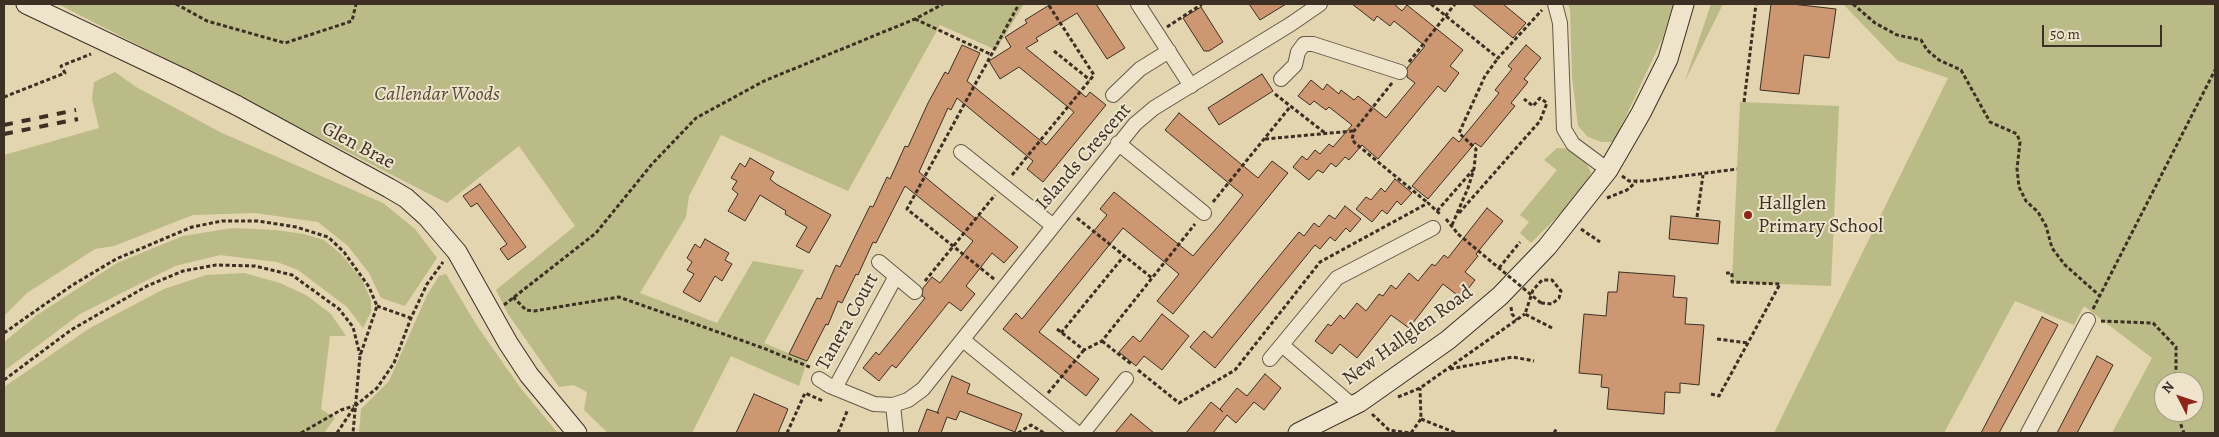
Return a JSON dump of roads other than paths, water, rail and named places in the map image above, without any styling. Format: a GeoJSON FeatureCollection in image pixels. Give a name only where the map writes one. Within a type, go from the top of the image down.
{"type":"FeatureCollection","features":[{"type":"Feature","properties":{"kind":"main road","name":"Glen Brae"},"geometry":{"type":"LineString","coordinates":[[26,4],[236,105],[406,198],[441,231],[456,252],[529,375],[577,433]]}},
{"type":"Feature","properties":{"kind":"main road","name":"New Hallglen Road"},"geometry":{"type":"LineString","coordinates":[[1298,433],[1356,404],[1448,340],[1500,296],[1547,247],[1614,172],[1668,59],[1684,4]]}},
{"type":"Feature","properties":{"kind":"street"},"geometry":{"type":"LineString","coordinates":[[1138,4],[1190,86]]}},
{"type":"Feature","properties":{"kind":"street","name":"Islands Crescent"},"geometry":{"type":"LineString","coordinates":[[894,405],[908,400],[923,389],[1065,208],[1135,124],[1154,108],[1291,24],[1320,4]]}},
{"type":"Feature","properties":{"kind":"street"},"geometry":{"type":"LineString","coordinates":[[1555,4],[1560,23],[1564,129],[1572,144],[1614,172]]}},
{"type":"Feature","properties":{"kind":"street"},"geometry":{"type":"LineString","coordinates":[[1291,24],[1304,44]]}},
{"type":"Feature","properties":{"kind":"street"},"geometry":{"type":"LineString","coordinates":[[1304,44],[1313,44],[1400,72]]}},
{"type":"Feature","properties":{"kind":"street"},"geometry":{"type":"LineString","coordinates":[[1281,79],[1295,65],[1298,52],[1304,44]]}},
{"type":"Feature","properties":{"kind":"street"},"geometry":{"type":"LineString","coordinates":[[1113,95],[1140,69],[1169,51]]}},
{"type":"Feature","properties":{"kind":"street"},"geometry":{"type":"LineString","coordinates":[[1118,143],[1204,213]]}},
{"type":"Feature","properties":{"kind":"street"},"geometry":{"type":"LineString","coordinates":[[961,152],[1052,225]]}},
{"type":"Feature","properties":{"kind":"street"},"geometry":{"type":"LineString","coordinates":[[1270,359],[1337,278],[1433,228]]}},
{"type":"Feature","properties":{"kind":"street","name":"Tanera Court"},"geometry":{"type":"LineString","coordinates":[[879,262],[915,292]]}},
{"type":"Feature","properties":{"kind":"street","name":"Tanera Court"},"geometry":{"type":"LineString","coordinates":[[835,388],[896,276]]}},
{"type":"Feature","properties":{"kind":"street"},"geometry":{"type":"LineString","coordinates":[[2028,433],[2088,320]]}},
{"type":"Feature","properties":{"kind":"street"},"geometry":{"type":"LineString","coordinates":[[963,340],[1077,433]]}},
{"type":"Feature","properties":{"kind":"street"},"geometry":{"type":"LineString","coordinates":[[1282,345],[1356,404]]}},
{"type":"Feature","properties":{"kind":"street"},"geometry":{"type":"LineString","coordinates":[[819,379],[835,388],[874,404],[894,405],[896,433]]}},
{"type":"Feature","properties":{"kind":"street"},"geometry":{"type":"LineString","coordinates":[[1083,433],[1126,379]]}},
{"type":"Feature","properties":{"kind":"railway"},"geometry":{"type":"LineString","coordinates":[[4,125],[76,110]]}},
{"type":"Feature","properties":{"kind":"railway"},"geometry":{"type":"LineString","coordinates":[[4,134],[78,119]]}},
{"type":"Feature","properties":{"kind":"place","name":"Hallglen Primary School"},"geometry":{"type":"Point","coordinates":[1748,215]}},
{"type":"Feature","properties":{"kind":"park label","name":"Callendar Woods"},"geometry":{"type":"Point","coordinates":[437,95]}}]}
